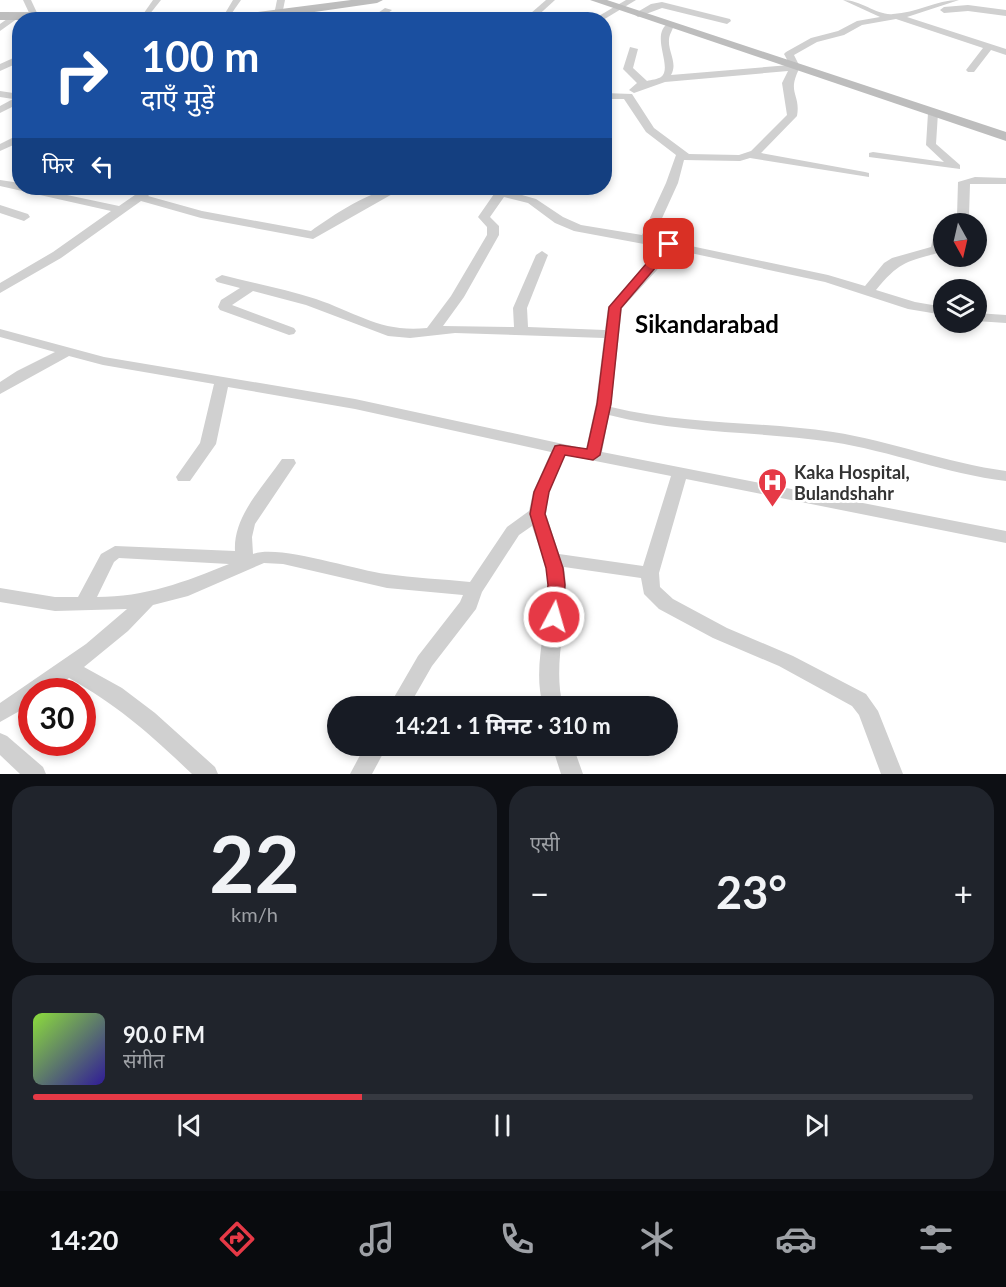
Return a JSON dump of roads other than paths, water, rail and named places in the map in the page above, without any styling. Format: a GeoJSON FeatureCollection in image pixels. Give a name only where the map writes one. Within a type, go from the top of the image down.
{"type":"FeatureCollection","features":[{"type":"Feature","properties":{"kind":"main road"},"geometry":{"type":"LineString","coordinates":[[298,12],[377,0]]}},
{"type":"Feature","properties":{"kind":"main road"},"geometry":{"type":"LineString","coordinates":[[596,0],[1006,137]]}},
{"type":"Feature","properties":{"kind":"street"},"geometry":{"type":"LineString","coordinates":[[147,12],[157,0]]}},
{"type":"Feature","properties":{"kind":"street"},"geometry":{"type":"LineString","coordinates":[[536,12],[550,0]]}},
{"type":"Feature","properties":{"kind":"street"},"geometry":{"type":"LineString","coordinates":[[611,12],[632,0]]}},
{"type":"Feature","properties":{"kind":"street"},"geometry":{"type":"LineString","coordinates":[[847,0],[1006,52]]}},
{"type":"Feature","properties":{"kind":"street"},"geometry":{"type":"LineString","coordinates":[[910,14],[955,0]]}},
{"type":"Feature","properties":{"kind":"street"},"geometry":{"type":"LineString","coordinates":[[638,14],[654,6],[662,5],[727,21]]}},
{"type":"Feature","properties":{"kind":"street"},"geometry":{"type":"LineString","coordinates":[[750,155],[783,127],[792,116],[794,110],[787,83],[794,67],[789,55],[802,46],[860,23],[910,14],[964,8],[1006,13]]}},
{"type":"Feature","properties":{"kind":"street"},"geometry":{"type":"LineString","coordinates":[[664,79],[669,72],[664,38],[670,25]]}},
{"type":"Feature","properties":{"kind":"street"},"geometry":{"type":"LineString","coordinates":[[971,70],[978,58],[989,47]]}},
{"type":"Feature","properties":{"kind":"street"},"geometry":{"type":"LineString","coordinates":[[633,49],[628,69],[643,83],[641,86]]}},
{"type":"Feature","properties":{"kind":"street"},"geometry":{"type":"LineString","coordinates":[[612,96],[627,96],[641,86],[664,79],[794,67]]}},
{"type":"Feature","properties":{"kind":"street"},"geometry":{"type":"LineString","coordinates":[[627,96],[650,130],[684,155],[734,158],[750,155],[865,175]]}},
{"type":"Feature","properties":{"kind":"street"},"geometry":{"type":"LineString","coordinates":[[933,112],[931,145],[956,167],[964,183],[963,213]]}},
{"type":"Feature","properties":{"kind":"street"},"geometry":{"type":"LineString","coordinates":[[873,154],[956,167]]}},
{"type":"Feature","properties":{"kind":"street"},"geometry":{"type":"LineString","coordinates":[[646,240],[672,183],[679,158],[684,155]]}},
{"type":"Feature","properties":{"kind":"street"},"geometry":{"type":"LineString","coordinates":[[964,183],[975,180],[1006,181]]}},
{"type":"Feature","properties":{"kind":"street"},"geometry":{"type":"LineString","coordinates":[[55,195],[121,210]]}},
{"type":"Feature","properties":{"kind":"street"},"geometry":{"type":"LineString","coordinates":[[0,290],[57,255],[142,195]]}},
{"type":"Feature","properties":{"kind":"street"},"geometry":{"type":"LineString","coordinates":[[139,197],[217,218],[313,235],[318,234],[336,219],[383,195]]}},
{"type":"Feature","properties":{"kind":"street"},"geometry":{"type":"LineString","coordinates":[[432,331],[457,297],[493,235],[494,228],[484,217],[499,195]]}},
{"type":"Feature","properties":{"kind":"street"},"geometry":{"type":"LineString","coordinates":[[511,195],[532,201],[558,220],[579,228],[669,244],[828,279],[913,306],[933,309]]}},
{"type":"Feature","properties":{"kind":"street"},"geometry":{"type":"LineString","coordinates":[[0,209],[24,217]]}},
{"type":"Feature","properties":{"kind":"street"},"geometry":{"type":"LineString","coordinates":[[593,455],[618,302],[652,267],[669,244]]}},
{"type":"Feature","properties":{"kind":"street"},"geometry":{"type":"LineString","coordinates":[[868,291],[889,266],[897,261],[933,250]]}},
{"type":"Feature","properties":{"kind":"street"},"geometry":{"type":"LineString","coordinates":[[521,331],[520,308],[542,255]]}},
{"type":"Feature","properties":{"kind":"street"},"geometry":{"type":"LineString","coordinates":[[222,279],[311,302],[388,332],[410,334],[464,329],[611,334]]}},
{"type":"Feature","properties":{"kind":"street"},"geometry":{"type":"LineString","coordinates":[[251,286],[226,303],[225,307],[289,331]]}},
{"type":"Feature","properties":{"kind":"street"},"geometry":{"type":"LineString","coordinates":[[987,318],[1006,319]]}},
{"type":"Feature","properties":{"kind":"street"},"geometry":{"type":"LineString","coordinates":[[0,333],[103,361],[355,404],[560,449],[1006,537]]}},
{"type":"Feature","properties":{"kind":"street"},"geometry":{"type":"LineString","coordinates":[[0,389],[22,374],[67,352]]}},
{"type":"Feature","properties":{"kind":"street"},"geometry":{"type":"LineString","coordinates":[[184,477],[208,444],[222,381]]}},
{"type":"Feature","properties":{"kind":"street"},"geometry":{"type":"LineString","coordinates":[[602,409],[642,419],[787,432],[872,444],[908,451],[976,472],[1006,477]]}},
{"type":"Feature","properties":{"kind":"street"},"geometry":{"type":"LineString","coordinates":[[550,696],[550,638],[557,596],[552,559],[537,514],[541,492],[560,449]]}},
{"type":"Feature","properties":{"kind":"street"},"geometry":{"type":"LineString","coordinates":[[245,561],[243,537],[246,523],[288,463]]}},
{"type":"Feature","properties":{"kind":"street"},"geometry":{"type":"LineString","coordinates":[[680,473],[650,573],[651,589],[666,604],[720,633],[786,661],[859,700],[868,711],[892,774]]}},
{"type":"Feature","properties":{"kind":"street"},"geometry":{"type":"LineString","coordinates":[[405,696],[426,661],[469,604],[474,589],[513,531],[537,514]]}},
{"type":"Feature","properties":{"kind":"street"},"geometry":{"type":"LineString","coordinates":[[84,604],[107,558],[115,552],[245,561]]}},
{"type":"Feature","properties":{"kind":"street"},"geometry":{"type":"LineString","coordinates":[[0,595],[55,604],[147,600],[181,591],[245,561],[262,557],[273,557],[364,578],[474,589]]}},
{"type":"Feature","properties":{"kind":"street"},"geometry":{"type":"LineString","coordinates":[[552,559],[650,573]]}},
{"type":"Feature","properties":{"kind":"street"},"geometry":{"type":"LineString","coordinates":[[54,678],[129,620],[147,600]]}},
{"type":"Feature","properties":{"kind":"street"},"geometry":{"type":"LineString","coordinates":[[69,668],[115,694],[148,719],[207,774]]}},
{"type":"Feature","properties":{"kind":"street"},"geometry":{"type":"LineString","coordinates":[[2,710],[18,700]]}},
{"type":"Feature","properties":{"kind":"street"},"geometry":{"type":"LineString","coordinates":[[0,742],[35,774]]}},
{"type":"Feature","properties":{"kind":"street"},"geometry":{"type":"LineString","coordinates":[[361,774],[371,756]]}},
{"type":"Feature","properties":{"kind":"street"},"geometry":{"type":"LineString","coordinates":[[566,756],[572,774]]}},
{"type":"Feature","properties":{"kind":"place","name":"Kaka Hospital, Bulandshahr"},"geometry":{"type":"Point","coordinates":[773,508]}},
{"type":"Feature","properties":{"kind":"district","name":"Sikandarabad"},"geometry":{"type":"Point","coordinates":[707,323]}}]}
